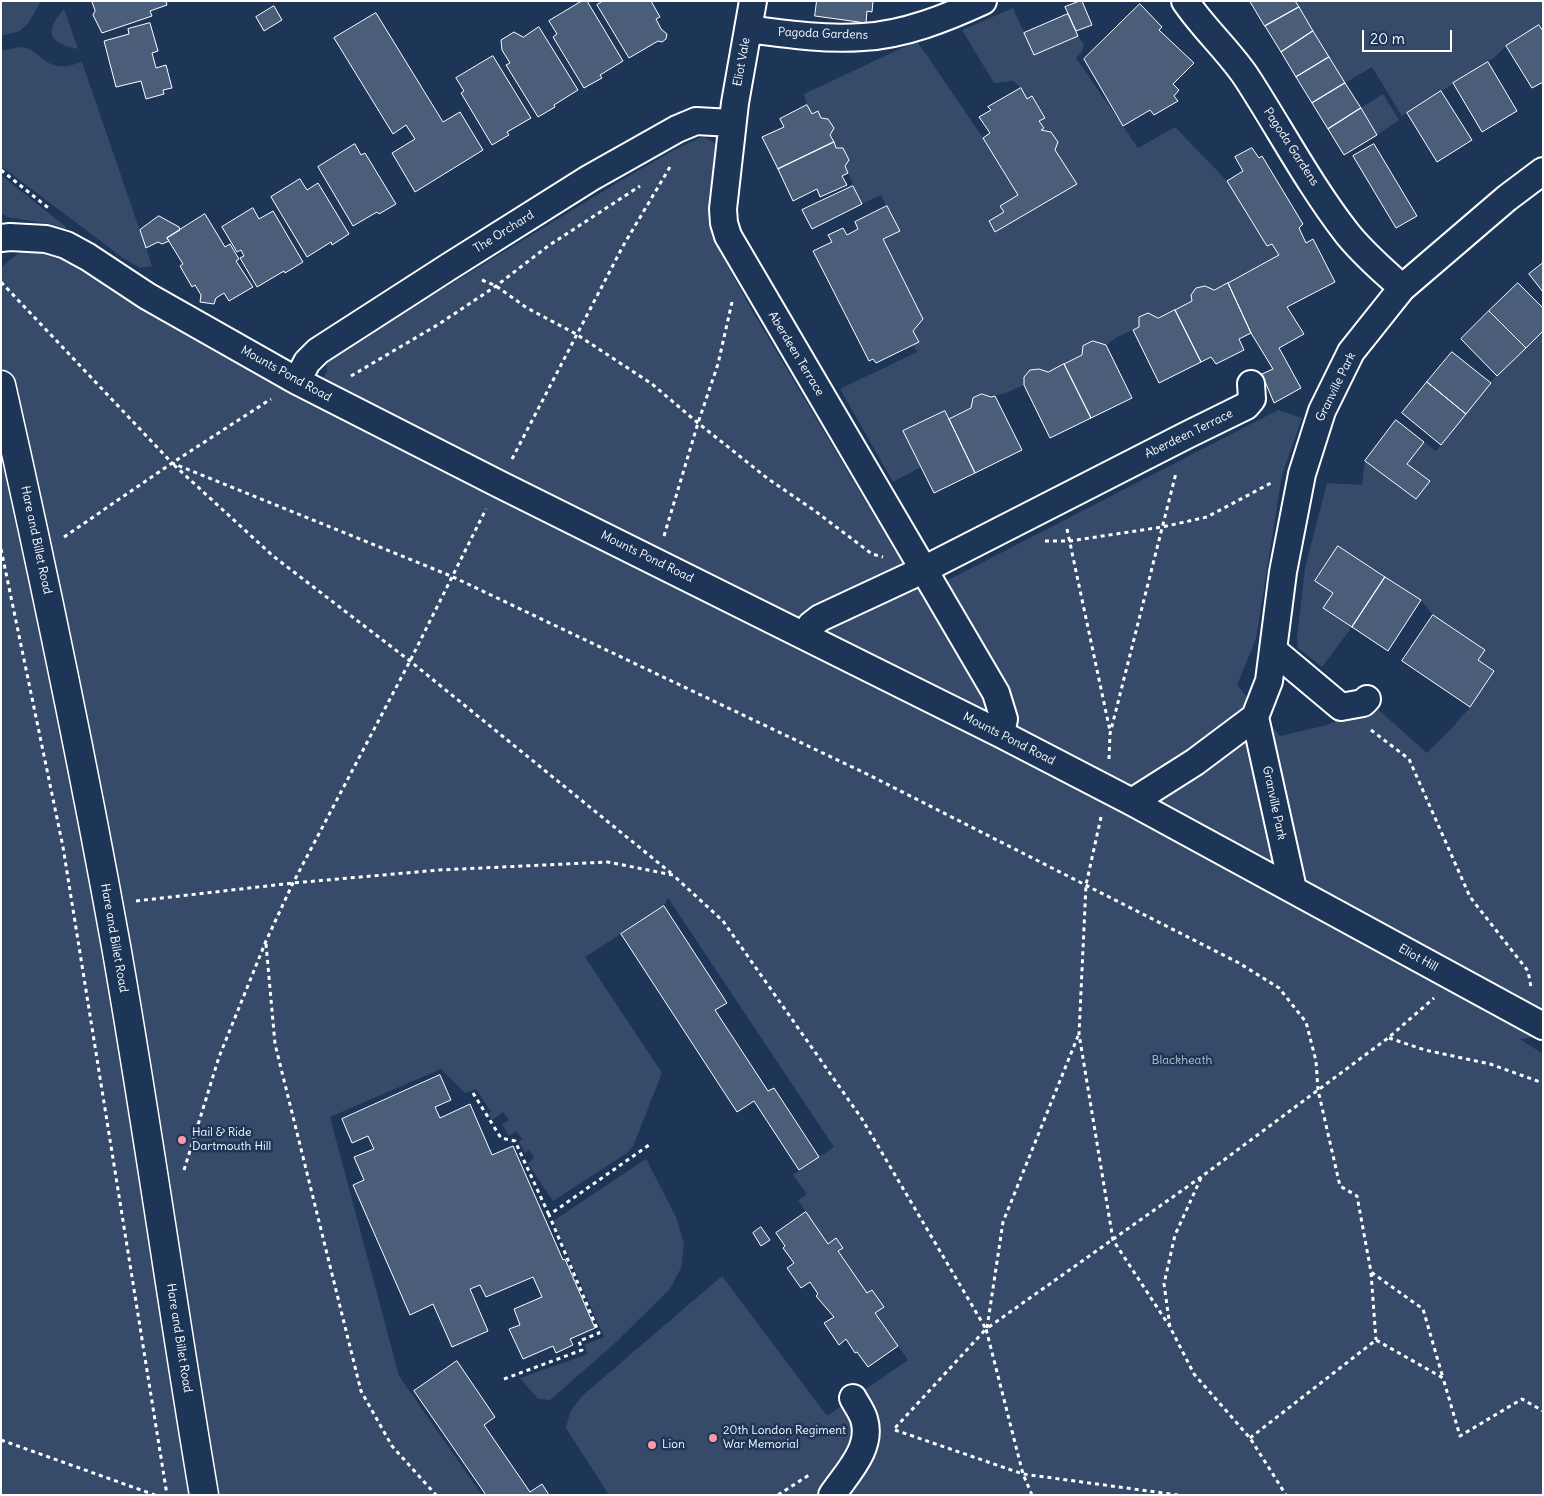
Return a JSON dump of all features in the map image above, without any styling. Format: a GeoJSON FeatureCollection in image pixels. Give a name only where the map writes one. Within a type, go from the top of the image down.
{"type":"FeatureCollection","features":[{"type":"Feature","properties":{"kind":"street","name":"Eliot Vale"},"geometry":{"type":"LineString","coordinates":[[732,123],[752,1]]}},
{"type":"Feature","properties":{"kind":"street","name":"Pagoda Gardens"},"geometry":{"type":"LineString","coordinates":[[748,29],[825,37],[870,36],[925,24],[984,1]]}},
{"type":"Feature","properties":{"kind":"street","name":"Pagoda Gardens"},"geometry":{"type":"LineString","coordinates":[[1185,1],[1246,77],[1346,233],[1368,257],[1402,288]]}},
{"type":"Feature","properties":{"kind":"street","name":"The Orchard"},"geometry":{"type":"LineString","coordinates":[[298,381],[307,362],[318,351],[590,178],[677,129],[696,121],[732,123]]}},
{"type":"Feature","properties":{"kind":"street","name":"Aberdeen Terrace"},"geometry":{"type":"LineString","coordinates":[[732,123],[723,209],[724,224],[728,236],[996,693],[1004,719],[1001,734]]}},
{"type":"Feature","properties":{"kind":"street","name":"Granville Park"},"geometry":{"type":"LineString","coordinates":[[1293,890],[1255,716],[1269,681],[1282,572],[1304,466],[1322,411],[1351,352],[1402,288],[1507,198],[1543,171]]}},
{"type":"Feature","properties":{"kind":"street","name":"Mounts Pond Road"},"geometry":{"type":"LineString","coordinates":[[1,238],[29,237],[46,239],[88,257],[147,296],[298,381],[499,484],[1001,734],[1132,802],[1293,890]]}},
{"type":"Feature","properties":{"kind":"street","name":"Aberdeen Terrace"},"geometry":{"type":"LineString","coordinates":[[805,636],[812,625],[820,618],[924,570],[1246,406],[1252,399],[1251,384]]}},
{"type":"Feature","properties":{"kind":"street","name":"Hare and Billet Road"},"geometry":{"type":"LineString","coordinates":[[1,385],[39,554],[78,744],[116,948],[204,1495]]}},
{"type":"Feature","properties":{"kind":"street"},"geometry":{"type":"LineString","coordinates":[[1273,650],[1341,707],[1363,703],[1367,699]]}},
{"type":"Feature","properties":{"kind":"street"},"geometry":{"type":"LineString","coordinates":[[1132,802],[1195,762],[1255,716]]}},
{"type":"Feature","properties":{"kind":"street","name":"Eliot Hill"},"geometry":{"type":"LineString","coordinates":[[1293,890],[1543,1026]]}},
{"type":"Feature","properties":{"kind":"street"},"geometry":{"type":"LineString","coordinates":[[832,1495],[859,1456],[867,1440],[864,1418],[853,1398]]}},
{"type":"Feature","properties":{"kind":"path"},"geometry":{"type":"LineString","coordinates":[[183,1174],[219,1057],[266,941],[293,883],[410,661],[451,576],[576,334],[623,246],[671,164],[663,170]]}},
{"type":"Feature","properties":{"kind":"path"},"geometry":{"type":"LineString","coordinates":[[1,170],[51,210]]}},
{"type":"Feature","properties":{"kind":"path"},"geometry":{"type":"LineString","coordinates":[[346,379],[439,324],[496,286],[548,246],[647,181]]}},
{"type":"Feature","properties":{"kind":"path"},"geometry":{"type":"LineString","coordinates":[[450,266],[496,286],[527,308],[576,334],[652,384],[698,424],[767,478],[872,554],[924,570]]}},
{"type":"Feature","properties":{"kind":"path"},"geometry":{"type":"LineString","coordinates":[[663,539],[718,364],[732,310],[733,294],[747,271]]}},
{"type":"Feature","properties":{"kind":"path"},"geometry":{"type":"LineString","coordinates":[[1,282],[172,463],[273,556],[410,661],[673,875],[723,921],[862,1119],[986,1329],[1023,1474],[1032,1495]]}},
{"type":"Feature","properties":{"kind":"path"},"geometry":{"type":"LineString","coordinates":[[58,541],[172,463],[298,381]]}},
{"type":"Feature","properties":{"kind":"path"},"geometry":{"type":"LineString","coordinates":[[1187,435],[1110,734],[1108,790],[1086,885],[1079,1034],[1112,1240],[1170,1327],[1194,1374],[1250,1438],[1286,1495]]}},
{"type":"Feature","properties":{"kind":"path"},"geometry":{"type":"LineString","coordinates":[[172,463],[451,576],[869,775],[1239,963],[1279,988],[1306,1022],[1316,1061],[1318,1090],[1340,1186],[1357,1196],[1370,1272],[1376,1340]]}},
{"type":"Feature","properties":{"kind":"path"},"geometry":{"type":"LineString","coordinates":[[1036,544],[1045,541],[1070,541],[1162,527],[1207,517],[1304,466]]}},
{"type":"Feature","properties":{"kind":"path"},"geometry":{"type":"LineString","coordinates":[[1062,499],[1110,734]]}},
{"type":"Feature","properties":{"kind":"path"},"geometry":{"type":"LineString","coordinates":[[1,550],[63,847],[167,1495]]}},
{"type":"Feature","properties":{"kind":"path"},"geometry":{"type":"LineString","coordinates":[[1341,707],[1409,759],[1470,897],[1528,971],[1532,994]]}},
{"type":"Feature","properties":{"kind":"path"},"geometry":{"type":"LineString","coordinates":[[130,902],[293,883],[440,870],[608,862],[673,875]]}},
{"type":"Feature","properties":{"kind":"path"},"geometry":{"type":"LineString","coordinates":[[266,941],[275,1044],[361,1391],[392,1446],[436,1495]]}},
{"type":"Feature","properties":{"kind":"path"},"geometry":{"type":"LineString","coordinates":[[867,1440],[894,1429],[986,1329],[1201,1177],[1388,1038],[1438,994]]}},
{"type":"Feature","properties":{"kind":"path"},"geometry":{"type":"LineString","coordinates":[[986,1329],[1003,1222],[1079,1034]]}},
{"type":"Feature","properties":{"kind":"path"},"geometry":{"type":"LineString","coordinates":[[1388,1038],[1425,1050],[1490,1064],[1543,1083]]}},
{"type":"Feature","properties":{"kind":"path"},"geometry":{"type":"LineString","coordinates":[[473,1093],[501,1138],[515,1142],[549,1215],[599,1333],[579,1341],[582,1350],[504,1378]]}},
{"type":"Feature","properties":{"kind":"path"},"geometry":{"type":"LineString","coordinates":[[549,1215],[649,1145]]}},
{"type":"Feature","properties":{"kind":"path"},"geometry":{"type":"LineString","coordinates":[[1170,1327],[1164,1284],[1175,1235],[1201,1177]]}},
{"type":"Feature","properties":{"kind":"path"},"geometry":{"type":"LineString","coordinates":[[1370,1272],[1423,1309],[1460,1436],[1522,1399],[1543,1411]]}},
{"type":"Feature","properties":{"kind":"path"},"geometry":{"type":"LineString","coordinates":[[1376,1340],[1443,1378]]}},
{"type":"Feature","properties":{"kind":"path"},"geometry":{"type":"LineString","coordinates":[[1250,1438],[1376,1340]]}},
{"type":"Feature","properties":{"kind":"path"},"geometry":{"type":"LineString","coordinates":[[894,1429],[1023,1474],[1178,1495]]}},
{"type":"Feature","properties":{"kind":"path"},"geometry":{"type":"LineString","coordinates":[[1,1440],[155,1495]]}},
{"type":"Feature","properties":{"kind":"green space"},"geometry":{"type":"Polygon","coordinates":[[[1,1],[41,1],[29,22],[20,31],[1,36],[1,1]]]}},
{"type":"Feature","properties":{"kind":"green space"},"geometry":{"type":"Polygon","coordinates":[[[1295,1],[1543,1],[1543,23],[1506,46],[1494,58],[1402,116],[1372,67],[1345,83],[1295,1]]]}},
{"type":"Feature","properties":{"kind":"green space"},"geometry":{"type":"Polygon","coordinates":[[[1013,8],[1034,55],[1078,36],[1084,44],[1082,52],[1076,58],[1138,148],[1175,127],[1227,181],[1267,246],[1272,244],[1279,255],[1214,290],[1205,286],[1196,288],[1191,295],[1192,301],[1158,318],[1148,313],[1139,317],[1139,327],[1117,337],[1106,345],[1093,341],[1083,346],[1082,355],[1048,372],[1039,369],[1030,370],[1024,377],[1024,385],[998,395],[982,394],[973,398],[971,408],[949,419],[945,411],[904,431],[921,467],[893,482],[840,389],[917,352],[913,345],[919,341],[913,331],[923,318],[883,239],[899,231],[881,195],[862,204],[845,166],[849,160],[843,148],[836,148],[830,135],[834,128],[828,119],[821,118],[818,111],[812,114],[804,94],[917,41],[983,138],[1018,195],[1000,206],[1004,212],[989,221],[996,231],[1077,184],[1055,150],[1058,142],[1051,132],[1041,130],[1044,128],[1039,121],[1045,117],[1033,96],[1027,99],[1021,88],[1013,81],[994,83],[962,30],[1013,8]]]}},
{"type":"Feature","properties":{"kind":"green space"},"geometry":{"type":"Polygon","coordinates":[[[64,9],[78,49],[60,43],[52,35],[54,24],[64,9]]]}},
{"type":"Feature","properties":{"kind":"green space"},"geometry":{"type":"Polygon","coordinates":[[[20,47],[29,49],[47,62],[59,66],[82,62],[152,266],[140,268],[123,258],[1,166],[1,51],[20,47]]]}},
{"type":"Feature","properties":{"kind":"green space"},"geometry":{"type":"Polygon","coordinates":[[[1383,94],[1399,120],[1377,135],[1361,108],[1383,94]]]}},
{"type":"Feature","properties":{"kind":"green space","name":"Blackheath"},"geometry":{"type":"Polygon","coordinates":[[[704,137],[713,142],[717,147],[710,212],[714,241],[753,312],[895,551],[923,593],[1278,410],[1302,418],[1282,475],[1256,639],[1237,685],[1280,736],[1327,725],[1373,705],[1427,753],[1470,707],[1494,671],[1478,660],[1484,650],[1433,615],[1421,600],[1338,546],[1315,581],[1333,593],[1323,608],[1352,627],[1322,667],[1298,648],[1297,638],[1305,568],[1327,483],[1362,485],[1365,461],[1416,499],[1430,481],[1407,464],[1424,442],[1436,451],[1493,379],[1543,331],[1543,1036],[1520,1039],[1543,1054],[1543,1495],[609,1495],[566,1428],[570,1412],[581,1397],[722,1276],[827,1416],[908,1360],[875,1313],[883,1307],[872,1290],[867,1293],[838,1251],[843,1248],[836,1239],[828,1244],[798,1200],[807,1194],[793,1175],[834,1147],[668,898],[664,906],[585,957],[662,1073],[633,1146],[627,1153],[553,1201],[528,1164],[534,1158],[529,1150],[525,1153],[519,1142],[522,1139],[516,1131],[509,1136],[502,1124],[509,1120],[503,1112],[492,1120],[488,1114],[491,1112],[476,1089],[465,1093],[441,1069],[330,1117],[399,1376],[482,1495],[1,1495],[1,268],[15,256],[25,251],[37,249],[57,254],[188,336],[308,402],[327,372],[326,362],[331,357],[620,181],[672,151],[704,137]]]}},
{"type":"Feature","properties":{"kind":"green space"},"geometry":{"type":"Polygon","coordinates":[[[1,175],[66,227],[64,231],[49,224],[7,217],[1,213],[1,175]]]}},
{"type":"Feature","properties":{"kind":"green space"},"geometry":{"type":"Polygon","coordinates":[[[646,1159],[676,1217],[684,1244],[681,1268],[670,1289],[614,1344],[550,1400],[538,1399],[520,1378],[588,1354],[584,1345],[604,1337],[553,1221],[646,1159]]]}},
{"type":"Feature","properties":{"kind":"building"},"geometry":{"type":"Polygon","coordinates":[[[92,1],[166,1],[167,5],[150,11],[152,16],[102,33],[93,15],[95,11],[92,1]]]}},
{"type":"Feature","properties":{"kind":"building"},"geometry":{"type":"Polygon","coordinates":[[[582,1],[587,1],[623,61],[600,75],[602,78],[584,88],[553,37],[557,34],[549,21],[582,1]]]}},
{"type":"Feature","properties":{"kind":"building"},"geometry":{"type":"Polygon","coordinates":[[[603,1],[651,1],[660,17],[656,19],[661,29],[667,34],[666,39],[662,42],[658,41],[629,58],[597,5],[603,1]]]}},
{"type":"Feature","properties":{"kind":"building"},"geometry":{"type":"Polygon","coordinates":[[[817,1],[873,1],[872,12],[867,11],[866,23],[815,16],[817,1]]]}},
{"type":"Feature","properties":{"kind":"building"},"geometry":{"type":"Polygon","coordinates":[[[1082,1],[1092,25],[1076,31],[1065,7],[1082,1]]]}},
{"type":"Feature","properties":{"kind":"building"},"geometry":{"type":"Polygon","coordinates":[[[1250,1],[1295,1],[1299,7],[1265,26],[1250,1]]]}},
{"type":"Feature","properties":{"kind":"building"},"geometry":{"type":"Polygon","coordinates":[[[1140,4],[1162,27],[1159,30],[1194,63],[1173,84],[1179,90],[1174,96],[1178,101],[1154,115],[1150,110],[1123,126],[1084,59],[1140,4]]]}},
{"type":"Feature","properties":{"kind":"building"},"geometry":{"type":"Polygon","coordinates":[[[274,6],[282,20],[264,31],[256,17],[274,6]]]}},
{"type":"Feature","properties":{"kind":"building"},"geometry":{"type":"Polygon","coordinates":[[[1299,7],[1313,31],[1281,52],[1265,26],[1299,7]]]}},
{"type":"Feature","properties":{"kind":"building"},"geometry":{"type":"Polygon","coordinates":[[[376,13],[443,122],[460,112],[483,150],[415,192],[392,153],[415,139],[406,125],[393,134],[334,38],[376,13]]]}},
{"type":"Feature","properties":{"kind":"building"},"geometry":{"type":"Polygon","coordinates":[[[1068,14],[1078,36],[1034,55],[1024,33],[1068,14]]]}},
{"type":"Feature","properties":{"kind":"building"},"geometry":{"type":"Polygon","coordinates":[[[150,23],[158,51],[152,53],[156,68],[166,65],[172,88],[163,90],[164,94],[146,99],[141,81],[116,87],[104,41],[129,34],[128,29],[150,23]]]}},
{"type":"Feature","properties":{"kind":"building"},"geometry":{"type":"Polygon","coordinates":[[[1539,25],[1543,31],[1543,82],[1532,88],[1506,46],[1539,25]]]}},
{"type":"Feature","properties":{"kind":"building"},"geometry":{"type":"Polygon","coordinates":[[[539,27],[578,90],[538,117],[506,65],[510,63],[502,50],[501,40],[514,32],[523,37],[539,27]]]}},
{"type":"Feature","properties":{"kind":"building"},"geometry":{"type":"Polygon","coordinates":[[[1313,31],[1329,57],[1296,77],[1281,52],[1313,31]]]}},
{"type":"Feature","properties":{"kind":"building"},"geometry":{"type":"Polygon","coordinates":[[[493,56],[531,118],[507,132],[509,135],[492,145],[461,93],[464,91],[456,78],[493,56]]]}},
{"type":"Feature","properties":{"kind":"building"},"geometry":{"type":"Polygon","coordinates":[[[1329,57],[1345,83],[1312,103],[1296,77],[1329,57]]]}},
{"type":"Feature","properties":{"kind":"building"},"geometry":{"type":"Polygon","coordinates":[[[1488,62],[1517,111],[1482,132],[1453,83],[1488,62]]]}},
{"type":"Feature","properties":{"kind":"building"},"geometry":{"type":"Polygon","coordinates":[[[1345,83],[1361,108],[1328,129],[1312,103],[1345,83]]]}},
{"type":"Feature","properties":{"kind":"building"},"geometry":{"type":"Polygon","coordinates":[[[1021,88],[1027,99],[1032,96],[1045,118],[1039,121],[1044,128],[1041,130],[1051,132],[1058,142],[1055,150],[1077,184],[995,232],[989,221],[1004,212],[1000,206],[1018,195],[983,138],[990,133],[979,117],[991,110],[988,107],[1021,88]]]}},
{"type":"Feature","properties":{"kind":"building"},"geometry":{"type":"Polygon","coordinates":[[[1441,91],[1472,140],[1437,162],[1407,113],[1441,91]]]}},
{"type":"Feature","properties":{"kind":"building"},"geometry":{"type":"Polygon","coordinates":[[[807,105],[812,114],[818,111],[821,118],[828,119],[834,128],[830,135],[834,142],[778,169],[762,137],[784,127],[780,119],[807,105]]]}},
{"type":"Feature","properties":{"kind":"building"},"geometry":{"type":"Polygon","coordinates":[[[1361,108],[1377,135],[1344,155],[1328,129],[1361,108]]]}},
{"type":"Feature","properties":{"kind":"building"},"geometry":{"type":"Polygon","coordinates":[[[834,142],[836,148],[843,148],[849,160],[845,166],[848,173],[842,176],[847,185],[820,197],[817,189],[793,201],[778,169],[834,142]]]}},
{"type":"Feature","properties":{"kind":"building"},"geometry":{"type":"Polygon","coordinates":[[[355,144],[361,155],[365,153],[396,204],[379,214],[377,212],[353,226],[318,167],[355,144]]]}},
{"type":"Feature","properties":{"kind":"building"},"geometry":{"type":"Polygon","coordinates":[[[1374,144],[1417,216],[1396,228],[1353,156],[1374,144]]]}},
{"type":"Feature","properties":{"kind":"building"},"geometry":{"type":"Polygon","coordinates":[[[1252,148],[1259,158],[1262,156],[1303,224],[1299,228],[1306,243],[1313,239],[1335,282],[1287,307],[1304,334],[1279,348],[1301,388],[1274,403],[1262,374],[1273,369],[1251,333],[1228,283],[1279,255],[1272,244],[1267,246],[1227,181],[1243,171],[1235,157],[1252,148]]]}},
{"type":"Feature","properties":{"kind":"building"},"geometry":{"type":"Polygon","coordinates":[[[300,179],[307,190],[318,183],[349,234],[332,245],[331,242],[307,257],[271,197],[300,179]]]}},
{"type":"Feature","properties":{"kind":"building"},"geometry":{"type":"Polygon","coordinates":[[[853,186],[862,204],[812,229],[802,210],[853,186]]]}},
{"type":"Feature","properties":{"kind":"building"},"geometry":{"type":"Polygon","coordinates":[[[887,206],[900,231],[883,239],[923,319],[913,331],[919,342],[876,363],[873,359],[869,361],[813,251],[832,242],[828,235],[843,228],[847,235],[858,229],[855,222],[887,206]]]}},
{"type":"Feature","properties":{"kind":"building"},"geometry":{"type":"Polygon","coordinates":[[[253,208],[259,219],[273,211],[303,262],[257,287],[240,258],[244,256],[241,250],[237,252],[222,227],[253,208]]]}},
{"type":"Feature","properties":{"kind":"building"},"geometry":{"type":"Polygon","coordinates":[[[205,214],[225,247],[230,244],[239,259],[236,261],[253,287],[229,301],[224,293],[216,298],[214,304],[200,302],[201,295],[195,285],[192,287],[180,266],[183,264],[167,238],[205,214]]]}},
{"type":"Feature","properties":{"kind":"building"},"geometry":{"type":"Polygon","coordinates":[[[159,216],[179,227],[180,230],[167,238],[169,241],[162,244],[158,242],[146,248],[140,230],[159,216]]]}},
{"type":"Feature","properties":{"kind":"building"},"geometry":{"type":"Polygon","coordinates":[[[1543,263],[1543,292],[1529,274],[1543,263]]]}},
{"type":"Feature","properties":{"kind":"building"},"geometry":{"type":"Polygon","coordinates":[[[1228,283],[1251,333],[1239,339],[1244,350],[1216,364],[1211,357],[1201,362],[1175,310],[1192,301],[1191,295],[1196,288],[1205,286],[1214,290],[1228,283]]]}},
{"type":"Feature","properties":{"kind":"building"},"geometry":{"type":"Polygon","coordinates":[[[1518,283],[1543,308],[1543,331],[1526,348],[1489,311],[1518,283]]]}},
{"type":"Feature","properties":{"kind":"building"},"geometry":{"type":"Polygon","coordinates":[[[1175,310],[1201,362],[1159,383],[1133,330],[1139,327],[1139,317],[1148,313],[1158,318],[1175,310]]]}},
{"type":"Feature","properties":{"kind":"building"},"geometry":{"type":"Polygon","coordinates":[[[1489,311],[1526,348],[1497,376],[1461,339],[1489,311]]]}},
{"type":"Feature","properties":{"kind":"building"},"geometry":{"type":"Polygon","coordinates":[[[1093,341],[1106,345],[1132,398],[1091,418],[1064,364],[1082,355],[1083,346],[1093,341]]]}},
{"type":"Feature","properties":{"kind":"building"},"geometry":{"type":"Polygon","coordinates":[[[1452,352],[1491,383],[1466,414],[1427,382],[1452,352]]]}},
{"type":"Feature","properties":{"kind":"building"},"geometry":{"type":"Polygon","coordinates":[[[1064,364],[1091,418],[1050,438],[1024,385],[1024,377],[1030,370],[1039,369],[1048,372],[1064,364]]]}},
{"type":"Feature","properties":{"kind":"building"},"geometry":{"type":"Polygon","coordinates":[[[1427,382],[1466,414],[1441,445],[1402,413],[1427,382]]]}},
{"type":"Feature","properties":{"kind":"building"},"geometry":{"type":"Polygon","coordinates":[[[982,394],[991,397],[995,396],[1022,450],[975,473],[949,419],[971,408],[973,398],[982,394]]]}},
{"type":"Feature","properties":{"kind":"building"},"geometry":{"type":"Polygon","coordinates":[[[945,411],[975,473],[934,493],[903,431],[945,411]]]}},
{"type":"Feature","properties":{"kind":"building"},"geometry":{"type":"Polygon","coordinates":[[[1396,420],[1424,442],[1407,464],[1430,481],[1416,499],[1365,461],[1396,420]]]}},
{"type":"Feature","properties":{"kind":"building"},"geometry":{"type":"Polygon","coordinates":[[[1338,546],[1385,577],[1352,627],[1323,608],[1333,593],[1315,581],[1338,546]]]}},
{"type":"Feature","properties":{"kind":"building"},"geometry":{"type":"Polygon","coordinates":[[[1385,577],[1421,600],[1388,651],[1352,627],[1385,577]]]}},
{"type":"Feature","properties":{"kind":"building"},"geometry":{"type":"Polygon","coordinates":[[[1433,615],[1485,650],[1478,660],[1494,671],[1470,707],[1402,661],[1433,615]]]}},
{"type":"Feature","properties":{"kind":"building"},"geometry":{"type":"Polygon","coordinates":[[[664,906],[727,1003],[715,1010],[768,1091],[774,1088],[819,1157],[799,1170],[754,1101],[737,1112],[621,934],[664,906]]]}},
{"type":"Feature","properties":{"kind":"building"},"geometry":{"type":"Polygon","coordinates":[[[440,1075],[451,1100],[435,1107],[440,1118],[470,1104],[492,1155],[513,1146],[595,1328],[570,1339],[573,1345],[556,1353],[553,1346],[523,1359],[509,1329],[520,1325],[514,1309],[542,1297],[533,1277],[486,1297],[480,1285],[470,1289],[488,1331],[452,1347],[433,1304],[410,1315],[353,1185],[364,1180],[354,1157],[374,1149],[368,1136],[352,1143],[342,1119],[440,1075]]]}},
{"type":"Feature","properties":{"kind":"building"},"geometry":{"type":"Polygon","coordinates":[[[806,1212],[828,1244],[836,1238],[843,1248],[838,1251],[867,1293],[872,1290],[884,1307],[875,1313],[898,1346],[868,1367],[857,1352],[855,1353],[846,1339],[839,1345],[824,1323],[834,1317],[816,1296],[818,1294],[810,1282],[801,1288],[787,1268],[794,1263],[783,1248],[785,1246],[776,1233],[806,1212]]]}},
{"type":"Feature","properties":{"kind":"building"},"geometry":{"type":"Polygon","coordinates":[[[761,1227],[770,1240],[761,1246],[753,1233],[761,1227]]]}},
{"type":"Feature","properties":{"kind":"building"},"geometry":{"type":"Polygon","coordinates":[[[457,1361],[495,1417],[484,1425],[530,1492],[542,1484],[549,1495],[486,1495],[414,1391],[457,1361]]]}},
{"type":"Feature","properties":{"kind":"place","name":"Hail & Ride Dartmouth Hill"},"geometry":{"type":"Point","coordinates":[182,1140]}},
{"type":"Feature","properties":{"kind":"place","name":"20th London Regiment War Memorial"},"geometry":{"type":"Point","coordinates":[713,1438]}},
{"type":"Feature","properties":{"kind":"place","name":"Lion"},"geometry":{"type":"Point","coordinates":[652,1445]}}]}
